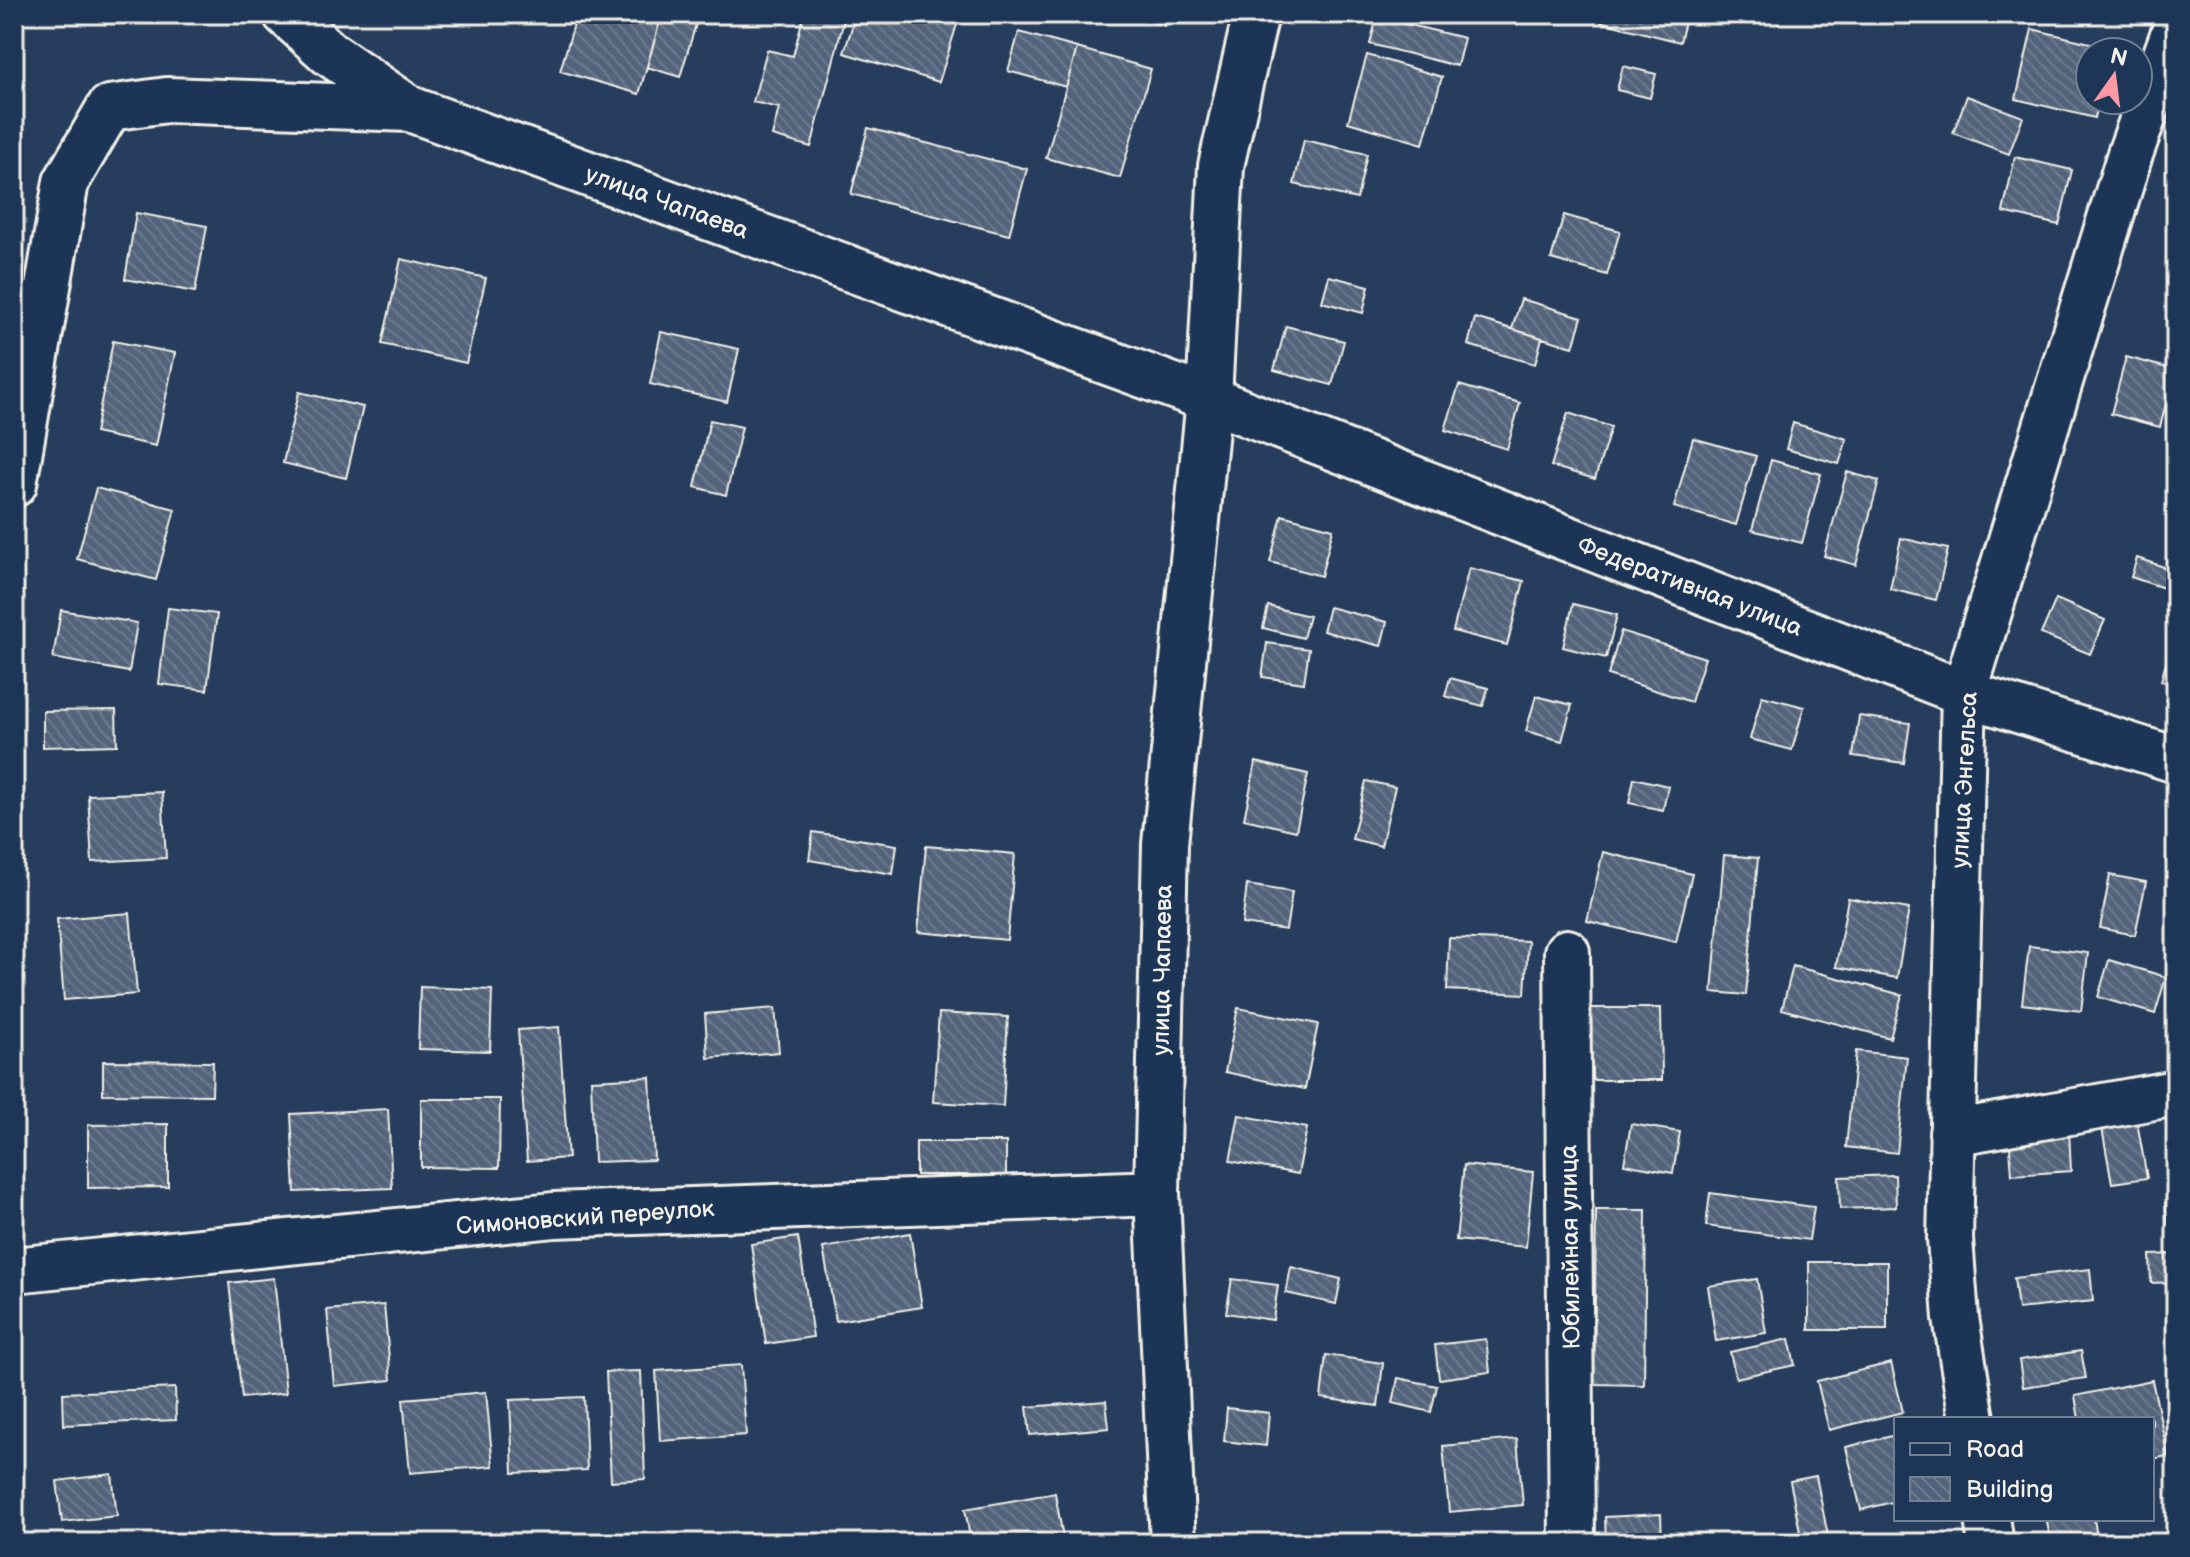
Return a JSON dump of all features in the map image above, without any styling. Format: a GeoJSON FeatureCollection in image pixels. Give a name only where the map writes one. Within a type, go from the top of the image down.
{"type":"FeatureCollection","features":[{"type":"Feature","properties":{"kind":"street"},"geometry":{"type":"LineString","coordinates":[[286,14],[329,53],[410,109]]}},
{"type":"Feature","properties":{"kind":"street","name":"улица Чапаева"},"geometry":{"type":"LineString","coordinates":[[1173,1543],[1157,1193],[1165,844],[1209,399],[1221,166],[1256,14]]}},
{"type":"Feature","properties":{"kind":"street","name":"улица Энгельса"},"geometry":{"type":"LineString","coordinates":[[1972,1417],[1956,1318],[1951,1255],[1964,693],[2130,154],[2176,27]]}},
{"type":"Feature","properties":{"kind":"street","name":"улица Чапаева"},"geometry":{"type":"LineString","coordinates":[[14,484],[66,182],[109,108],[167,100],[410,109],[1209,399]]}},
{"type":"Feature","properties":{"kind":"street","name":"Федеративная улица"},"geometry":{"type":"LineString","coordinates":[[1209,399],[1964,693],[2176,760]]}},
{"type":"Feature","properties":{"kind":"street","name":"Юбилейная улица"},"geometry":{"type":"LineString","coordinates":[[1567,952],[1572,1543]]}},
{"type":"Feature","properties":{"kind":"street"},"geometry":{"type":"LineString","coordinates":[[1952,1133],[2176,1093]]}},
{"type":"Feature","properties":{"kind":"street","name":"Симоновский переулок"},"geometry":{"type":"LineString","coordinates":[[14,1270],[554,1215],[1157,1193]]}},
{"type":"Feature","properties":{"kind":"street"},"geometry":{"type":"LineString","coordinates":[[1987,1521],[1991,1543]]}},
{"type":"Feature","properties":{"kind":"building"},"geometry":{"type":"Polygon","coordinates":[[[577,14],[662,14],[639,94],[560,71],[577,14]]]}},
{"type":"Feature","properties":{"kind":"building"},"geometry":{"type":"Polygon","coordinates":[[[662,14],[699,14],[680,77],[647,67],[662,14]]]}},
{"type":"Feature","properties":{"kind":"building"},"geometry":{"type":"Polygon","coordinates":[[[804,14],[844,20],[811,147],[772,136],[779,108],[753,102],[767,50],[793,56],[804,14]]]}},
{"type":"Feature","properties":{"kind":"building"},"geometry":{"type":"Polygon","coordinates":[[[856,14],[946,14],[959,18],[939,82],[844,53],[856,14]]]}},
{"type":"Feature","properties":{"kind":"building"},"geometry":{"type":"Polygon","coordinates":[[[1132,14],[1169,14],[1164,26],[1132,14]]]}},
{"type":"Feature","properties":{"kind":"building"},"geometry":{"type":"Polygon","coordinates":[[[1603,14],[1687,14],[1680,42],[1601,22],[1603,14]]]}},
{"type":"Feature","properties":{"kind":"building"},"geometry":{"type":"Polygon","coordinates":[[[1377,17],[1464,38],[1457,66],[1370,44],[1377,17]]]}},
{"type":"Feature","properties":{"kind":"building"},"geometry":{"type":"Polygon","coordinates":[[[2032,29],[2074,39],[2074,113],[2016,99],[2032,29]]]}},
{"type":"Feature","properties":{"kind":"building"},"geometry":{"type":"Polygon","coordinates":[[[1019,32],[1077,48],[1066,87],[1008,71],[1019,32]]]}},
{"type":"Feature","properties":{"kind":"building"},"geometry":{"type":"Polygon","coordinates":[[[1077,48],[1151,69],[1120,178],[1046,158],[1077,48]]]}},
{"type":"Feature","properties":{"kind":"building"},"geometry":{"type":"Polygon","coordinates":[[[1367,55],[1442,77],[1423,144],[1348,122],[1367,55]]]}},
{"type":"Feature","properties":{"kind":"building"},"geometry":{"type":"Polygon","coordinates":[[[1623,66],[1656,74],[1650,98],[1617,90],[1623,66]]]}},
{"type":"Feature","properties":{"kind":"building"},"geometry":{"type":"Polygon","coordinates":[[[1967,96],[2023,117],[2009,154],[1953,133],[1967,96]]]}},
{"type":"Feature","properties":{"kind":"building"},"geometry":{"type":"Polygon","coordinates":[[[868,128],[1027,169],[1009,235],[851,194],[868,128]]]}},
{"type":"Feature","properties":{"kind":"building"},"geometry":{"type":"Polygon","coordinates":[[[1304,140],[1367,154],[1357,199],[1294,184],[1304,140]]]}},
{"type":"Feature","properties":{"kind":"building"},"geometry":{"type":"Polygon","coordinates":[[[2015,157],[2072,170],[2059,225],[2003,212],[2015,157]]]}},
{"type":"Feature","properties":{"kind":"building"},"geometry":{"type":"Polygon","coordinates":[[[136,213],[207,226],[195,292],[125,279],[136,213]]]}},
{"type":"Feature","properties":{"kind":"building"},"geometry":{"type":"Polygon","coordinates":[[[1564,215],[1620,231],[1607,275],[1551,259],[1564,215]]]}},
{"type":"Feature","properties":{"kind":"building"},"geometry":{"type":"Polygon","coordinates":[[[401,259],[486,278],[466,363],[382,344],[401,259]]]}},
{"type":"Feature","properties":{"kind":"building"},"geometry":{"type":"Polygon","coordinates":[[[1329,276],[1369,286],[1363,313],[1322,302],[1329,276]]]}},
{"type":"Feature","properties":{"kind":"building"},"geometry":{"type":"Polygon","coordinates":[[[1521,299],[1582,317],[1573,347],[1512,329],[1521,299]]]}},
{"type":"Feature","properties":{"kind":"building"},"geometry":{"type":"Polygon","coordinates":[[[1475,318],[1542,338],[1535,364],[1468,345],[1475,318]]]}},
{"type":"Feature","properties":{"kind":"building"},"geometry":{"type":"Polygon","coordinates":[[[1286,326],[1344,341],[1332,385],[1274,370],[1286,326]]]}},
{"type":"Feature","properties":{"kind":"building"},"geometry":{"type":"Polygon","coordinates":[[[661,332],[739,349],[727,402],[650,384],[661,332]]]}},
{"type":"Feature","properties":{"kind":"building"},"geometry":{"type":"Polygon","coordinates":[[[113,341],[175,353],[156,446],[95,433],[113,341]]]}},
{"type":"Feature","properties":{"kind":"building"},"geometry":{"type":"Polygon","coordinates":[[[2126,357],[2175,370],[2160,427],[2111,414],[2126,357]]]}},
{"type":"Feature","properties":{"kind":"building"},"geometry":{"type":"Polygon","coordinates":[[[1459,385],[1520,403],[1507,449],[1445,430],[1459,385]]]}},
{"type":"Feature","properties":{"kind":"building"},"geometry":{"type":"Polygon","coordinates":[[[299,392],[363,407],[346,478],[283,463],[299,392]]]}},
{"type":"Feature","properties":{"kind":"building"},"geometry":{"type":"Polygon","coordinates":[[[1568,413],[1611,427],[1595,479],[1551,466],[1568,413]]]}},
{"type":"Feature","properties":{"kind":"building"},"geometry":{"type":"Polygon","coordinates":[[[710,420],[742,427],[726,495],[695,487],[710,420]]]}},
{"type":"Feature","properties":{"kind":"building"},"geometry":{"type":"Polygon","coordinates":[[[1793,423],[1847,439],[1839,464],[1786,449],[1793,423]]]}},
{"type":"Feature","properties":{"kind":"building"},"geometry":{"type":"Polygon","coordinates":[[[1693,438],[1756,456],[1736,525],[1674,507],[1693,438]]]}},
{"type":"Feature","properties":{"kind":"building"},"geometry":{"type":"Polygon","coordinates":[[[1771,460],[1821,474],[1802,543],[1752,530],[1771,460]]]}},
{"type":"Feature","properties":{"kind":"building"},"geometry":{"type":"Polygon","coordinates":[[[1847,472],[1879,481],[1856,565],[1824,556],[1847,472]]]}},
{"type":"Feature","properties":{"kind":"building"},"geometry":{"type":"Polygon","coordinates":[[[96,488],[175,509],[156,580],[77,559],[96,488]]]}},
{"type":"Feature","properties":{"kind":"building"},"geometry":{"type":"Polygon","coordinates":[[[1282,515],[1333,529],[1321,576],[1270,562],[1282,515]]]}},
{"type":"Feature","properties":{"kind":"building"},"geometry":{"type":"Polygon","coordinates":[[[1901,538],[1948,549],[1936,600],[1890,589],[1901,538]]]}},
{"type":"Feature","properties":{"kind":"building"},"geometry":{"type":"Polygon","coordinates":[[[2137,558],[2176,571],[2176,592],[2131,577],[2137,558]]]}},
{"type":"Feature","properties":{"kind":"building"},"geometry":{"type":"Polygon","coordinates":[[[1469,568],[1524,581],[1507,645],[1453,631],[1469,568]]]}},
{"type":"Feature","properties":{"kind":"building"},"geometry":{"type":"Polygon","coordinates":[[[2056,599],[2105,620],[2090,654],[2041,634],[2056,599]]]}},
{"type":"Feature","properties":{"kind":"building"},"geometry":{"type":"Polygon","coordinates":[[[1573,604],[1617,615],[1606,658],[1563,647],[1573,604]]]}},
{"type":"Feature","properties":{"kind":"building"},"geometry":{"type":"Polygon","coordinates":[[[1268,606],[1309,616],[1303,638],[1263,628],[1268,606]]]}},
{"type":"Feature","properties":{"kind":"building"},"geometry":{"type":"Polygon","coordinates":[[[1329,607],[1387,622],[1381,646],[1323,631],[1329,607]]]}},
{"type":"Feature","properties":{"kind":"building"},"geometry":{"type":"Polygon","coordinates":[[[168,608],[217,614],[207,690],[159,684],[168,608]]]}},
{"type":"Feature","properties":{"kind":"building"},"geometry":{"type":"Polygon","coordinates":[[[61,610],[137,623],[129,672],[53,658],[61,610]]]}},
{"type":"Feature","properties":{"kind":"building"},"geometry":{"type":"Polygon","coordinates":[[[1621,631],[1705,658],[1691,702],[1608,675],[1621,631]]]}},
{"type":"Feature","properties":{"kind":"building"},"geometry":{"type":"Polygon","coordinates":[[[2172,641],[2176,642],[2176,685],[2161,681],[2172,641]]]}},
{"type":"Feature","properties":{"kind":"building"},"geometry":{"type":"Polygon","coordinates":[[[1267,643],[1309,649],[1304,683],[1262,677],[1267,643]]]}},
{"type":"Feature","properties":{"kind":"building"},"geometry":{"type":"Polygon","coordinates":[[[1450,678],[1488,688],[1483,706],[1445,696],[1450,678]]]}},
{"type":"Feature","properties":{"kind":"building"},"geometry":{"type":"Polygon","coordinates":[[[1536,696],[1572,705],[1562,741],[1526,731],[1536,696]]]}},
{"type":"Feature","properties":{"kind":"building"},"geometry":{"type":"Polygon","coordinates":[[[1762,696],[1804,707],[1792,750],[1750,739],[1762,696]]]}},
{"type":"Feature","properties":{"kind":"building"},"geometry":{"type":"Polygon","coordinates":[[[116,710],[117,745],[43,747],[43,711],[116,710]]]}},
{"type":"Feature","properties":{"kind":"building"},"geometry":{"type":"Polygon","coordinates":[[[1859,716],[1910,723],[1904,763],[1853,756],[1859,716]]]}},
{"type":"Feature","properties":{"kind":"building"},"geometry":{"type":"Polygon","coordinates":[[[1256,762],[1308,774],[1296,831],[1244,819],[1256,762]]]}},
{"type":"Feature","properties":{"kind":"building"},"geometry":{"type":"Polygon","coordinates":[[[1634,778],[1668,786],[1663,810],[1629,803],[1634,778]]]}},
{"type":"Feature","properties":{"kind":"building"},"geometry":{"type":"Polygon","coordinates":[[[1366,781],[1395,787],[1381,846],[1352,839],[1366,781]]]}},
{"type":"Feature","properties":{"kind":"building"},"geometry":{"type":"Polygon","coordinates":[[[162,792],[166,858],[92,862],[88,795],[162,792]]]}},
{"type":"Feature","properties":{"kind":"building"},"geometry":{"type":"Polygon","coordinates":[[[2176,819],[2176,864],[2166,862],[2176,819]]]}},
{"type":"Feature","properties":{"kind":"building"},"geometry":{"type":"Polygon","coordinates":[[[813,832],[897,845],[893,874],[809,860],[813,832]]]}},
{"type":"Feature","properties":{"kind":"building"},"geometry":{"type":"Polygon","coordinates":[[[926,846],[1015,854],[1007,940],[918,932],[926,846]]]}},
{"type":"Feature","properties":{"kind":"building"},"geometry":{"type":"Polygon","coordinates":[[[1603,852],[1692,874],[1676,942],[1587,921],[1603,852]]]}},
{"type":"Feature","properties":{"kind":"building"},"geometry":{"type":"Polygon","coordinates":[[[1724,855],[1758,858],[1746,995],[1712,992],[1724,855]]]}},
{"type":"Feature","properties":{"kind":"building"},"geometry":{"type":"Polygon","coordinates":[[[2110,875],[2146,882],[2135,935],[2100,928],[2110,875]]]}},
{"type":"Feature","properties":{"kind":"building"},"geometry":{"type":"Polygon","coordinates":[[[1247,885],[1292,892],[1286,930],[1242,924],[1247,885]]]}},
{"type":"Feature","properties":{"kind":"building"},"geometry":{"type":"Polygon","coordinates":[[[1848,898],[1909,909],[1897,978],[1836,967],[1848,898]]]}},
{"type":"Feature","properties":{"kind":"building"},"geometry":{"type":"Polygon","coordinates":[[[130,913],[137,994],[64,1000],[57,919],[130,913]]]}},
{"type":"Feature","properties":{"kind":"building"},"geometry":{"type":"Polygon","coordinates":[[[1449,938],[1528,941],[1525,994],[1447,990],[1449,938]]]}},
{"type":"Feature","properties":{"kind":"building"},"geometry":{"type":"Polygon","coordinates":[[[2029,946],[2088,953],[2081,1011],[2022,1004],[2029,946]]]}},
{"type":"Feature","properties":{"kind":"building"},"geometry":{"type":"Polygon","coordinates":[[[2109,960],[2166,977],[2155,1014],[2098,997],[2109,960]]]}},
{"type":"Feature","properties":{"kind":"building"},"geometry":{"type":"Polygon","coordinates":[[[1793,966],[1902,995],[1890,1038],[1782,1009],[1793,966]]]}},
{"type":"Feature","properties":{"kind":"building"},"geometry":{"type":"Polygon","coordinates":[[[420,987],[492,990],[490,1051],[418,1049],[420,987]]]}},
{"type":"Feature","properties":{"kind":"building"},"geometry":{"type":"Polygon","coordinates":[[[775,1008],[779,1052],[708,1058],[705,1014],[775,1008]]]}},
{"type":"Feature","properties":{"kind":"building"},"geometry":{"type":"Polygon","coordinates":[[[1238,1008],[1318,1024],[1305,1089],[1225,1072],[1238,1008]]]}},
{"type":"Feature","properties":{"kind":"building"},"geometry":{"type":"Polygon","coordinates":[[[1590,1008],[1661,1008],[1662,1080],[1590,1080],[1590,1008]]]}},
{"type":"Feature","properties":{"kind":"building"},"geometry":{"type":"Polygon","coordinates":[[[939,1013],[1008,1017],[1003,1106],[933,1102],[939,1013]]]}},
{"type":"Feature","properties":{"kind":"building"},"geometry":{"type":"Polygon","coordinates":[[[559,1027],[568,1158],[527,1161],[518,1030],[559,1027]]]}},
{"type":"Feature","properties":{"kind":"building"},"geometry":{"type":"Polygon","coordinates":[[[1856,1051],[1907,1057],[1897,1153],[1846,1147],[1856,1051]]]}},
{"type":"Feature","properties":{"kind":"building"},"geometry":{"type":"Polygon","coordinates":[[[103,1061],[213,1062],[212,1095],[103,1094],[103,1061]]]}},
{"type":"Feature","properties":{"kind":"building"},"geometry":{"type":"Polygon","coordinates":[[[650,1077],[654,1160],[594,1162],[591,1080],[650,1077]]]}},
{"type":"Feature","properties":{"kind":"building"},"geometry":{"type":"Polygon","coordinates":[[[421,1099],[500,1099],[499,1168],[421,1167],[421,1099]]]}},
{"type":"Feature","properties":{"kind":"building"},"geometry":{"type":"Polygon","coordinates":[[[388,1109],[392,1188],[295,1192],[291,1114],[388,1109]]]}},
{"type":"Feature","properties":{"kind":"building"},"geometry":{"type":"Polygon","coordinates":[[[1239,1115],[1307,1128],[1298,1174],[1230,1161],[1239,1115]]]}},
{"type":"Feature","properties":{"kind":"building"},"geometry":{"type":"Polygon","coordinates":[[[2137,1122],[2147,1178],[2112,1183],[2102,1128],[2137,1122]]]}},
{"type":"Feature","properties":{"kind":"building"},"geometry":{"type":"Polygon","coordinates":[[[168,1124],[168,1187],[88,1188],[88,1125],[168,1124]]]}},
{"type":"Feature","properties":{"kind":"building"},"geometry":{"type":"Polygon","coordinates":[[[1631,1124],[1680,1132],[1673,1173],[1624,1164],[1631,1124]]]}},
{"type":"Feature","properties":{"kind":"building"},"geometry":{"type":"Polygon","coordinates":[[[2069,1130],[2071,1171],[2012,1175],[2009,1133],[2069,1130]]]}},
{"type":"Feature","properties":{"kind":"building"},"geometry":{"type":"Polygon","coordinates":[[[916,1142],[1006,1142],[1006,1175],[916,1175],[916,1142]]]}},
{"type":"Feature","properties":{"kind":"building"},"geometry":{"type":"Polygon","coordinates":[[[1464,1165],[1533,1172],[1526,1247],[1456,1240],[1464,1165]]]}},
{"type":"Feature","properties":{"kind":"building"},"geometry":{"type":"Polygon","coordinates":[[[1895,1175],[1896,1207],[1840,1209],[1839,1177],[1895,1175]]]}},
{"type":"Feature","properties":{"kind":"building"},"geometry":{"type":"Polygon","coordinates":[[[1710,1193],[1814,1207],[1809,1240],[1706,1226],[1710,1193]]]}},
{"type":"Feature","properties":{"kind":"building"},"geometry":{"type":"Polygon","coordinates":[[[2176,1202],[2176,1223],[2168,1224],[2165,1203],[2176,1202]]]}},
{"type":"Feature","properties":{"kind":"building"},"geometry":{"type":"Polygon","coordinates":[[[1596,1210],[1646,1210],[1644,1385],[1594,1384],[1596,1210]]]}},
{"type":"Feature","properties":{"kind":"building"},"geometry":{"type":"Polygon","coordinates":[[[910,1233],[922,1307],[836,1321],[823,1248],[910,1233]]]}},
{"type":"Feature","properties":{"kind":"building"},"geometry":{"type":"Polygon","coordinates":[[[798,1237],[813,1337],[766,1344],[751,1244],[798,1237]]]}},
{"type":"Feature","properties":{"kind":"building"},"geometry":{"type":"Polygon","coordinates":[[[2176,1254],[2176,1282],[2151,1283],[2150,1255],[2176,1254]]]}},
{"type":"Feature","properties":{"kind":"building"},"geometry":{"type":"Polygon","coordinates":[[[1809,1262],[1887,1262],[1887,1330],[1809,1330],[1809,1262]]]}},
{"type":"Feature","properties":{"kind":"building"},"geometry":{"type":"Polygon","coordinates":[[[1291,1267],[1341,1279],[1336,1304],[1286,1293],[1291,1267]]]}},
{"type":"Feature","properties":{"kind":"building"},"geometry":{"type":"Polygon","coordinates":[[[2090,1269],[2093,1301],[2018,1309],[2014,1278],[2090,1269]]]}},
{"type":"Feature","properties":{"kind":"building"},"geometry":{"type":"Polygon","coordinates":[[[274,1278],[286,1393],[242,1398],[229,1283],[274,1278]]]}},
{"type":"Feature","properties":{"kind":"building"},"geometry":{"type":"Polygon","coordinates":[[[1232,1279],[1278,1285],[1273,1320],[1226,1313],[1232,1279]]]}},
{"type":"Feature","properties":{"kind":"building"},"geometry":{"type":"Polygon","coordinates":[[[1757,1279],[1766,1333],[1716,1341],[1708,1286],[1757,1279]]]}},
{"type":"Feature","properties":{"kind":"building"},"geometry":{"type":"Polygon","coordinates":[[[384,1305],[391,1380],[334,1386],[327,1310],[384,1305]]]}},
{"type":"Feature","properties":{"kind":"building"},"geometry":{"type":"Polygon","coordinates":[[[1486,1339],[1490,1372],[1439,1379],[1435,1345],[1486,1339]]]}},
{"type":"Feature","properties":{"kind":"building"},"geometry":{"type":"Polygon","coordinates":[[[1789,1339],[1795,1365],[1736,1378],[1730,1352],[1789,1339]]]}},
{"type":"Feature","properties":{"kind":"building"},"geometry":{"type":"Polygon","coordinates":[[[2081,1351],[2086,1378],[2023,1387],[2019,1360],[2081,1351]]]}},
{"type":"Feature","properties":{"kind":"building"},"geometry":{"type":"Polygon","coordinates":[[[1326,1355],[1383,1363],[1378,1406],[1321,1398],[1326,1355]]]}},
{"type":"Feature","properties":{"kind":"building"},"geometry":{"type":"Polygon","coordinates":[[[1891,1363],[1903,1412],[1829,1430],[1817,1381],[1891,1363]]]}},
{"type":"Feature","properties":{"kind":"building"},"geometry":{"type":"Polygon","coordinates":[[[741,1365],[746,1435],[660,1441],[656,1371],[741,1365]]]}},
{"type":"Feature","properties":{"kind":"building"},"geometry":{"type":"Polygon","coordinates":[[[641,1371],[645,1479],[611,1481],[606,1372],[641,1371]]]}},
{"type":"Feature","properties":{"kind":"building"},"geometry":{"type":"Polygon","coordinates":[[[1398,1378],[1437,1386],[1431,1412],[1393,1403],[1398,1378]]]}},
{"type":"Feature","properties":{"kind":"building"},"geometry":{"type":"Polygon","coordinates":[[[2152,1380],[2168,1456],[2154,1459],[2154,1417],[2079,1417],[2075,1396],[2152,1380]]]}},
{"type":"Feature","properties":{"kind":"building"},"geometry":{"type":"Polygon","coordinates":[[[175,1388],[176,1420],[64,1425],[63,1393],[175,1388]]]}},
{"type":"Feature","properties":{"kind":"building"},"geometry":{"type":"Polygon","coordinates":[[[486,1392],[493,1466],[410,1473],[403,1399],[486,1392]]]}},
{"type":"Feature","properties":{"kind":"building"},"geometry":{"type":"Polygon","coordinates":[[[584,1397],[587,1470],[513,1473],[510,1400],[584,1397]]]}},
{"type":"Feature","properties":{"kind":"building"},"geometry":{"type":"Polygon","coordinates":[[[1106,1401],[1109,1428],[1030,1435],[1027,1407],[1106,1401]]]}},
{"type":"Feature","properties":{"kind":"building"},"geometry":{"type":"Polygon","coordinates":[[[1227,1408],[1269,1413],[1266,1446],[1224,1441],[1227,1408]]]}},
{"type":"Feature","properties":{"kind":"building"},"geometry":{"type":"Polygon","coordinates":[[[1894,1435],[1894,1502],[1861,1510],[1846,1447],[1894,1435]]]}},
{"type":"Feature","properties":{"kind":"building"},"geometry":{"type":"Polygon","coordinates":[[[1517,1439],[1523,1505],[1449,1512],[1443,1446],[1517,1439]]]}},
{"type":"Feature","properties":{"kind":"building"},"geometry":{"type":"Polygon","coordinates":[[[112,1474],[117,1516],[62,1522],[57,1481],[112,1474]]]}},
{"type":"Feature","properties":{"kind":"building"},"geometry":{"type":"Polygon","coordinates":[[[1816,1476],[1828,1536],[1802,1542],[1790,1481],[1816,1476]]]}},
{"type":"Feature","properties":{"kind":"building"},"geometry":{"type":"Polygon","coordinates":[[[1055,1493],[1064,1543],[971,1543],[965,1509],[1055,1493]]]}},
{"type":"Feature","properties":{"kind":"building"},"geometry":{"type":"Polygon","coordinates":[[[1661,1514],[1662,1543],[1606,1543],[1605,1517],[1661,1514]]]}},
{"type":"Feature","properties":{"kind":"building"},"geometry":{"type":"Polygon","coordinates":[[[2094,1521],[2098,1543],[2051,1543],[2047,1522],[2094,1521]]]}}]}
